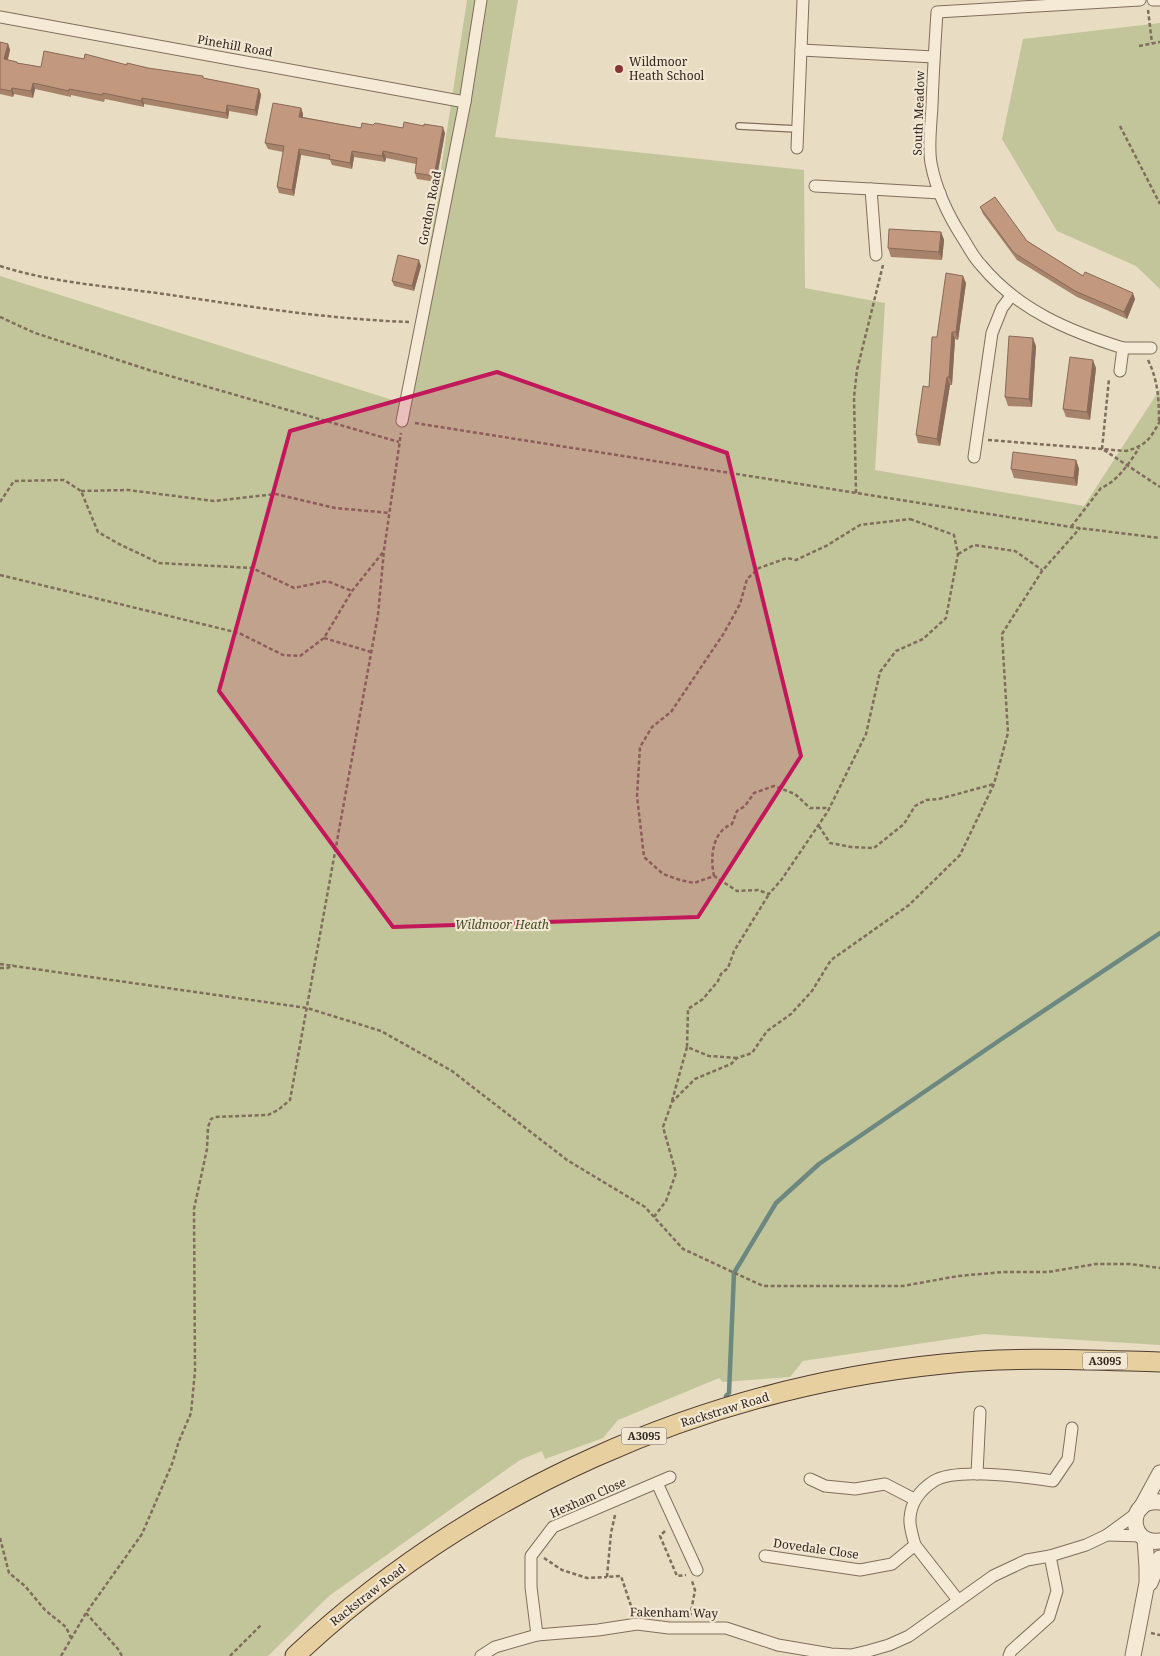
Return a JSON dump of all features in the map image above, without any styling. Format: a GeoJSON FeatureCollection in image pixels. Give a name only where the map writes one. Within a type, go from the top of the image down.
{"type":"FeatureCollection","features":[{"type":"Feature","properties":{"kind":"main road","name":"Rackstraw Road"},"geometry":{"type":"LineString","coordinates":[[294,1656],[359,1600],[425,1551],[482,1515],[553,1478],[623,1445],[713,1411],[849,1378],[945,1363],[1050,1360],[1160,1362]]}},
{"type":"Feature","properties":{"kind":"street","name":"Gordon Road"},"geometry":{"type":"LineString","coordinates":[[402,421],[465,102],[481,0]]}},
{"type":"Feature","properties":{"kind":"street"},"geometry":{"type":"LineString","coordinates":[[797,148],[803,0]]}},
{"type":"Feature","properties":{"kind":"street","name":"South Meadow"},"geometry":{"type":"LineString","coordinates":[[1149,354],[1087,337],[1044,318],[1011,296],[980,265],[952,222],[940,193],[931,163],[931,127],[937,6],[1132,0],[1147,3],[1160,0]]}},
{"type":"Feature","properties":{"kind":"street","name":"Pinehill Road"},"geometry":{"type":"LineString","coordinates":[[0,17],[465,102]]}},
{"type":"Feature","properties":{"kind":"street","name":"South Meadow"},"geometry":{"type":"LineString","coordinates":[[801,50],[934,56]]}},
{"type":"Feature","properties":{"kind":"street"},"geometry":{"type":"LineString","coordinates":[[815,186],[940,193]]}},
{"type":"Feature","properties":{"kind":"street"},"geometry":{"type":"LineString","coordinates":[[871,189],[880,258]]}},
{"type":"Feature","properties":{"kind":"street"},"geometry":{"type":"LineString","coordinates":[[974,457],[992,333],[1002,308],[1011,296]]}},
{"type":"Feature","properties":{"kind":"street"},"geometry":{"type":"LineString","coordinates":[[1120,371],[1123,348]]}},
{"type":"Feature","properties":{"kind":"street"},"geometry":{"type":"LineString","coordinates":[[977,1474],[980,1412]]}},
{"type":"Feature","properties":{"kind":"street"},"geometry":{"type":"LineString","coordinates":[[958,1600],[916,1545],[909,1520],[914,1499],[934,1480],[960,1474],[1015,1476],[1053,1481],[1068,1459],[1072,1428]]}},
{"type":"Feature","properties":{"kind":"street"},"geometry":{"type":"LineString","coordinates":[[1133,1656],[1147,1583],[1143,1538],[1136,1525],[1139,1510],[1160,1473]]}},
{"type":"Feature","properties":{"kind":"street","name":"Hexham Close"},"geometry":{"type":"LineString","coordinates":[[534,1552],[553,1527],[670,1477]]}},
{"type":"Feature","properties":{"kind":"street"},"geometry":{"type":"LineString","coordinates":[[810,1479],[825,1486],[855,1489],[885,1484],[914,1499]]}},
{"type":"Feature","properties":{"kind":"street"},"geometry":{"type":"LineString","coordinates":[[658,1483],[697,1570]]}},
{"type":"Feature","properties":{"kind":"street"},"geometry":{"type":"LineString","coordinates":[[1139,1510],[1152,1501],[1160,1502]]}},
{"type":"Feature","properties":{"kind":"street","name":"Fakenham Way"},"geometry":{"type":"LineString","coordinates":[[481,1656],[495,1647],[537,1634],[598,1630],[637,1624],[669,1628],[726,1628],[778,1646],[851,1655],[888,1646],[909,1636],[932,1621],[958,1600],[1001,1572],[1027,1560],[1050,1556],[1086,1545],[1107,1535],[1139,1510]]}},
{"type":"Feature","properties":{"kind":"street","name":"Fakenham Way"},"geometry":{"type":"LineString","coordinates":[[1107,1535],[1143,1538]]}},
{"type":"Feature","properties":{"kind":"street"},"geometry":{"type":"LineString","coordinates":[[1143,1538],[1150,1541],[1160,1541]]}},
{"type":"Feature","properties":{"kind":"street","name":"Dovedale Close"},"geometry":{"type":"LineString","coordinates":[[765,1556],[860,1570],[892,1564],[916,1545]]}},
{"type":"Feature","properties":{"kind":"street"},"geometry":{"type":"LineString","coordinates":[[534,1552],[531,1556],[531,1587],[537,1634]]}},
{"type":"Feature","properties":{"kind":"street"},"geometry":{"type":"LineString","coordinates":[[1009,1656],[1011,1651],[1048,1617],[1057,1590],[1050,1556]]}},
{"type":"Feature","properties":{"kind":"street"},"geometry":{"type":"LineString","coordinates":[[1142,1604],[1160,1558]]}},
{"type":"Feature","properties":{"kind":"lane"},"geometry":{"type":"LineString","coordinates":[[739,126],[798,129]]}},
{"type":"Feature","properties":{"kind":"path"},"geometry":{"type":"LineString","coordinates":[[1147,3],[1152,43]]}},
{"type":"Feature","properties":{"kind":"path"},"geometry":{"type":"LineString","coordinates":[[1139,46],[1160,42]]}},
{"type":"Feature","properties":{"kind":"path"},"geometry":{"type":"LineString","coordinates":[[1120,126],[1160,204]]}},
{"type":"Feature","properties":{"kind":"path"},"geometry":{"type":"LineString","coordinates":[[856,492],[854,397],[857,370],[880,258]]}},
{"type":"Feature","properties":{"kind":"path"},"geometry":{"type":"LineString","coordinates":[[0,266],[28,275],[179,297],[365,320],[421,322]]}},
{"type":"Feature","properties":{"kind":"path"},"geometry":{"type":"LineString","coordinates":[[0,317],[35,334],[141,367],[400,442]]}},
{"type":"Feature","properties":{"kind":"path"},"geometry":{"type":"LineString","coordinates":[[1071,527],[1101,488],[1107,486],[1128,466],[1139,448],[1150,440],[1159,422],[1158,391],[1149,354]]}},
{"type":"Feature","properties":{"kind":"path"},"geometry":{"type":"LineString","coordinates":[[1102,449],[1109,371],[1120,371]]}},
{"type":"Feature","properties":{"kind":"path"},"geometry":{"type":"LineString","coordinates":[[60,1656],[86,1613],[142,1534],[172,1464],[191,1413],[194,1379],[194,1209],[207,1149],[208,1127],[211,1119],[215,1116],[268,1115],[278,1110],[290,1100],[378,615],[384,550],[402,421],[1071,527],[1160,538]]}},
{"type":"Feature","properties":{"kind":"path"},"geometry":{"type":"LineString","coordinates":[[976,439],[1126,451],[1139,448]]}},
{"type":"Feature","properties":{"kind":"path"},"geometry":{"type":"LineString","coordinates":[[1102,449],[1160,487]]}},
{"type":"Feature","properties":{"kind":"path"},"geometry":{"type":"LineString","coordinates":[[0,502],[14,481],[64,480],[81,491],[128,490],[214,501],[276,494],[336,508],[390,513]]}},
{"type":"Feature","properties":{"kind":"path"},"geometry":{"type":"LineString","coordinates":[[81,491],[98,532],[118,544],[159,563],[252,568],[294,588],[327,581],[352,591]]}},
{"type":"Feature","properties":{"kind":"path"},"geometry":{"type":"LineString","coordinates":[[654,1217],[666,1201],[676,1173],[663,1127],[688,1047],[688,1009],[703,999],[718,981],[721,974],[728,968],[734,951],[768,894],[782,879],[830,808],[866,734],[880,672],[896,651],[923,639],[946,618],[958,554],[954,535],[910,519],[860,525],[826,546],[796,560],[787,558],[759,568],[747,579],[740,604],[724,632],[670,712],[652,727],[640,747],[637,796],[644,858],[663,874],[680,880],[694,883],[714,876]]}},
{"type":"Feature","properties":{"kind":"path"},"geometry":{"type":"LineString","coordinates":[[688,1047],[709,1056],[737,1058],[752,1053],[767,1031],[791,1014],[812,991],[831,960],[909,906],[960,856],[994,784],[1008,733],[1002,634],[1042,571],[1080,528]]}},
{"type":"Feature","properties":{"kind":"path"},"geometry":{"type":"LineString","coordinates":[[958,554],[974,544],[1015,551],[1042,571]]}},
{"type":"Feature","properties":{"kind":"path"},"geometry":{"type":"LineString","coordinates":[[0,575],[239,633],[283,655],[300,656],[324,638],[352,591],[384,550]]}},
{"type":"Feature","properties":{"kind":"path"},"geometry":{"type":"LineString","coordinates":[[324,638],[371,652]]}},
{"type":"Feature","properties":{"kind":"path"},"geometry":{"type":"LineString","coordinates":[[819,826],[830,843],[851,847],[874,848],[904,824],[915,806],[926,800],[939,799],[994,784]]}},
{"type":"Feature","properties":{"kind":"path"},"geometry":{"type":"LineString","coordinates":[[768,894],[758,890],[737,891],[714,876],[711,862],[716,841],[724,827],[732,824],[737,811],[745,806],[754,793],[774,786],[796,794],[810,808],[830,808]]}},
{"type":"Feature","properties":{"kind":"path"},"geometry":{"type":"LineString","coordinates":[[0,964],[307,1008],[381,1031],[452,1071],[567,1160],[645,1208],[683,1249],[763,1286],[903,1286],[958,1276],[1004,1272],[1048,1272],[1096,1264],[1130,1264],[1160,1268]]}},
{"type":"Feature","properties":{"kind":"path"},"geometry":{"type":"LineString","coordinates":[[0,968],[8,968],[13,965]]}},
{"type":"Feature","properties":{"kind":"path"},"geometry":{"type":"LineString","coordinates":[[672,1102],[695,1080],[731,1064],[737,1058]]}},
{"type":"Feature","properties":{"kind":"path"},"geometry":{"type":"LineString","coordinates":[[607,1577],[611,1533],[620,1499]]}},
{"type":"Feature","properties":{"kind":"path"},"geometry":{"type":"LineString","coordinates":[[0,1538],[9,1573],[25,1586],[45,1610],[66,1627],[71,1638]]}},
{"type":"Feature","properties":{"kind":"path"},"geometry":{"type":"LineString","coordinates":[[534,1552],[562,1570],[587,1578],[620,1576],[633,1612]]}},
{"type":"Feature","properties":{"kind":"path"},"geometry":{"type":"LineString","coordinates":[[86,1613],[122,1656]]}},
{"type":"Feature","properties":{"kind":"path"},"geometry":{"type":"LineString","coordinates":[[230,1656],[261,1625]]}},
{"type":"Feature","properties":{"kind":"highlighted area"},"geometry":{"type":"Polygon","coordinates":[[[497,372],[727,453],[801,756],[698,917],[393,927],[219,691],[290,431],[497,372]]]}},
{"type":"Feature","properties":{"kind":"green space","name":"Wildmoor Heath"},"geometry":{"type":"Polygon","coordinates":[[[467,0],[518,0],[495,137],[804,170],[805,288],[885,303],[875,470],[1084,506],[1160,389],[1160,1345],[984,1334],[803,1361],[790,1377],[723,1382],[719,1378],[618,1420],[603,1438],[545,1459],[542,1451],[520,1460],[329,1596],[268,1656],[0,1656],[0,276],[405,404],[467,0]]]}},
{"type":"Feature","properties":{"kind":"green space"},"geometry":{"type":"Polygon","coordinates":[[[1160,23],[1160,289],[1136,266],[1057,231],[1002,139],[1023,39],[1160,23]]]}},
{"type":"Feature","properties":{"kind":"building"},"geometry":{"type":"Polygon","coordinates":[[[0,42],[8,44],[4,59],[17,63],[41,67],[44,51],[84,59],[85,54],[127,65],[127,63],[203,76],[203,78],[259,89],[255,110],[227,105],[226,113],[142,98],[141,101],[103,93],[102,95],[69,89],[69,91],[33,83],[31,91],[12,88],[11,91],[0,89],[0,42]]]}},
{"type":"Feature","properties":{"kind":"building"},"geometry":{"type":"Polygon","coordinates":[[[273,103],[301,108],[299,117],[361,128],[362,123],[373,125],[375,123],[403,128],[404,122],[443,127],[434,176],[415,173],[417,158],[383,151],[382,156],[352,151],[350,163],[329,159],[330,155],[299,149],[292,190],[277,187],[284,146],[265,143],[273,103]]]}},
{"type":"Feature","properties":{"kind":"building"},"geometry":{"type":"Polygon","coordinates":[[[995,197],[1027,241],[1083,276],[1085,272],[1133,293],[1124,312],[1075,291],[1014,253],[980,207],[995,197]]]}},
{"type":"Feature","properties":{"kind":"building"},"geometry":{"type":"Polygon","coordinates":[[[889,229],[941,232],[939,252],[888,248],[889,229]]]}},
{"type":"Feature","properties":{"kind":"building"},"geometry":{"type":"Polygon","coordinates":[[[398,255],[419,260],[412,286],[392,281],[398,255]]]}},
{"type":"Feature","properties":{"kind":"building"},"geometry":{"type":"Polygon","coordinates":[[[946,273],[963,276],[956,332],[952,332],[949,377],[947,377],[937,439],[916,435],[923,386],[929,387],[932,337],[937,337],[946,273]]]}},
{"type":"Feature","properties":{"kind":"building"},"geometry":{"type":"Polygon","coordinates":[[[1009,336],[1033,338],[1029,399],[1005,397],[1009,336]]]}},
{"type":"Feature","properties":{"kind":"building"},"geometry":{"type":"Polygon","coordinates":[[[1070,357],[1093,360],[1087,412],[1063,409],[1070,357]]]}},
{"type":"Feature","properties":{"kind":"building"},"geometry":{"type":"Polygon","coordinates":[[[1013,452],[1076,460],[1074,478],[1011,469],[1013,452]]]}},
{"type":"Feature","properties":{"kind":"waterway"},"geometry":{"type":"LineString","coordinates":[[726,1396],[729,1393],[734,1273],[776,1203],[819,1164],[1160,933]]}},
{"type":"Feature","properties":{"kind":"place","name":"Wildmoor Heath School"},"geometry":{"type":"Point","coordinates":[619,69]}}]}
